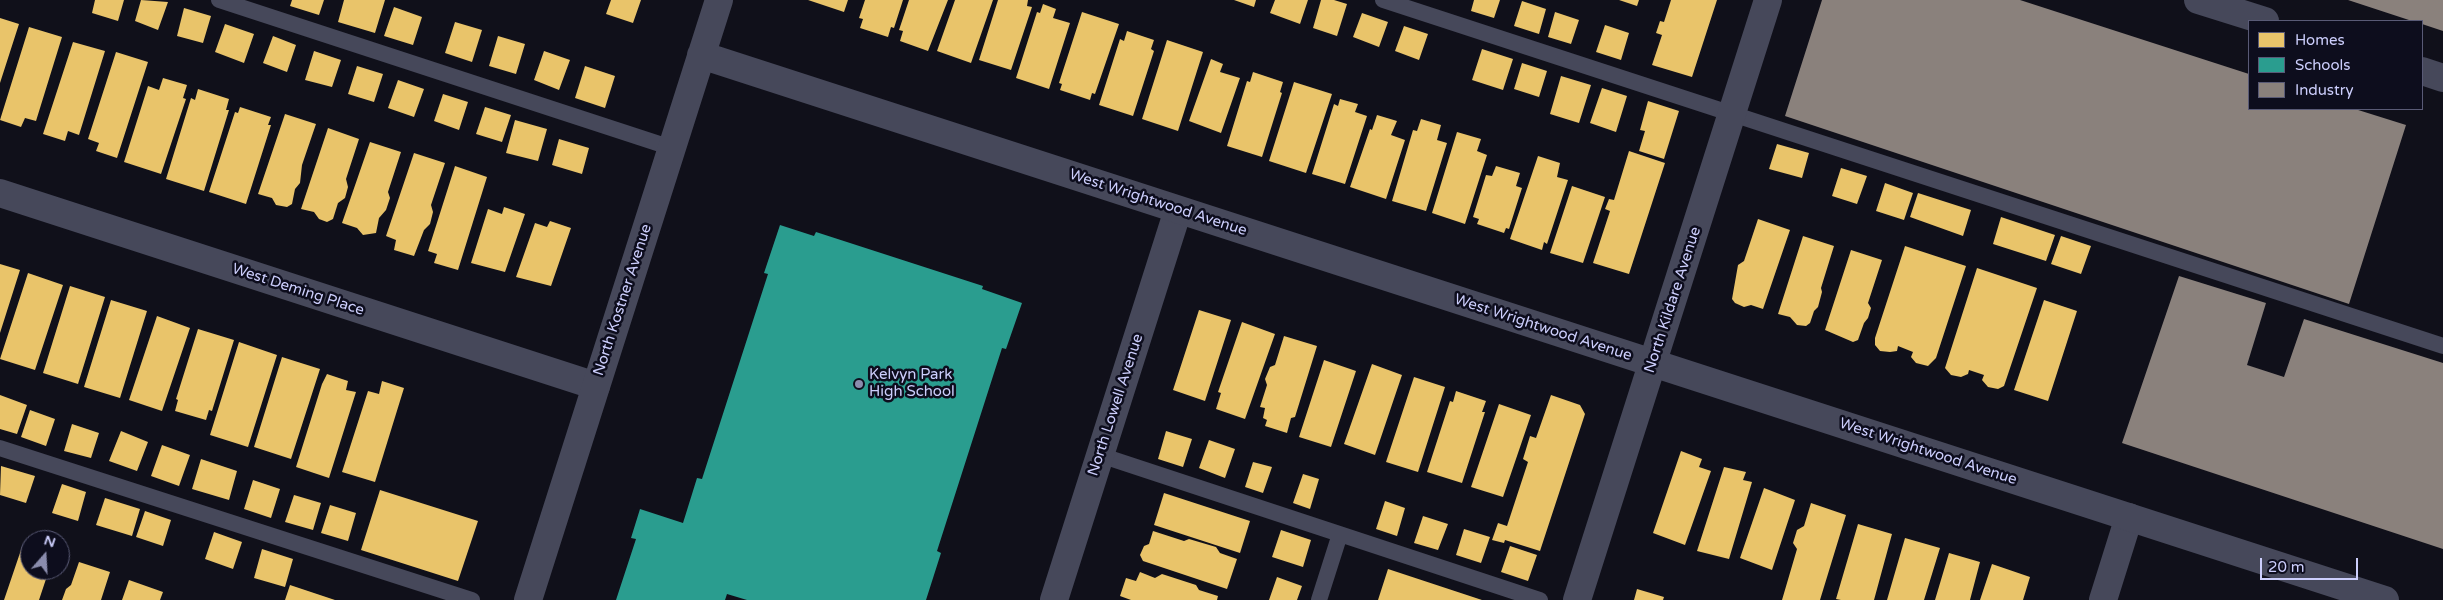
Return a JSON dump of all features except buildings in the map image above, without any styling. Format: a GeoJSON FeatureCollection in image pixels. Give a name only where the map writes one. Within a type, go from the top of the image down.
{"type":"FeatureCollection","features":[{"type":"Feature","properties":{"kind":"street","name":"North Kostner Avenue"},"geometry":{"type":"LineString","coordinates":[[528,600],[719,0]]}},
{"type":"Feature","properties":{"kind":"street","name":"North Kildare Avenue"},"geometry":{"type":"LineString","coordinates":[[1577,600],[1768,0]]}},
{"type":"Feature","properties":{"kind":"street"},"geometry":{"type":"LineString","coordinates":[[2198,0],[2262,20]]}},
{"type":"Feature","properties":{"kind":"street","name":"West Wrightwood Avenue"},"geometry":{"type":"LineString","coordinates":[[701,55],[2386,600]]}},
{"type":"Feature","properties":{"kind":"street"},"geometry":{"type":"LineString","coordinates":[[2423,71],[2443,78]]}},
{"type":"Feature","properties":{"kind":"street","name":"West Deming Place"},"geometry":{"type":"LineString","coordinates":[[0,193],[596,386]]}},
{"type":"Feature","properties":{"kind":"street","name":"North Lowell Avenue"},"geometry":{"type":"LineString","coordinates":[[1054,600],[1178,210]]}},
{"type":"Feature","properties":{"kind":"street"},"geometry":{"type":"LineString","coordinates":[[2103,600],[2129,517]]}},
{"type":"Feature","properties":{"kind":"lane"},"geometry":{"type":"LineString","coordinates":[[219,0],[672,148]]}},
{"type":"Feature","properties":{"kind":"lane"},"geometry":{"type":"LineString","coordinates":[[1383,0],[2443,346]]}},
{"type":"Feature","properties":{"kind":"lane"},"geometry":{"type":"LineString","coordinates":[[0,448],[472,600]]}},
{"type":"Feature","properties":{"kind":"lane"},"geometry":{"type":"LineString","coordinates":[[1100,455],[1540,600]]}},
{"type":"Feature","properties":{"kind":"lane"},"geometry":{"type":"LineString","coordinates":[[1318,600],[1340,534]]}},
{"type":"Feature","properties":{"kind":"place","name":"Kelvyn Park High School"},"geometry":{"type":"Point","coordinates":[859,384]}}]}
